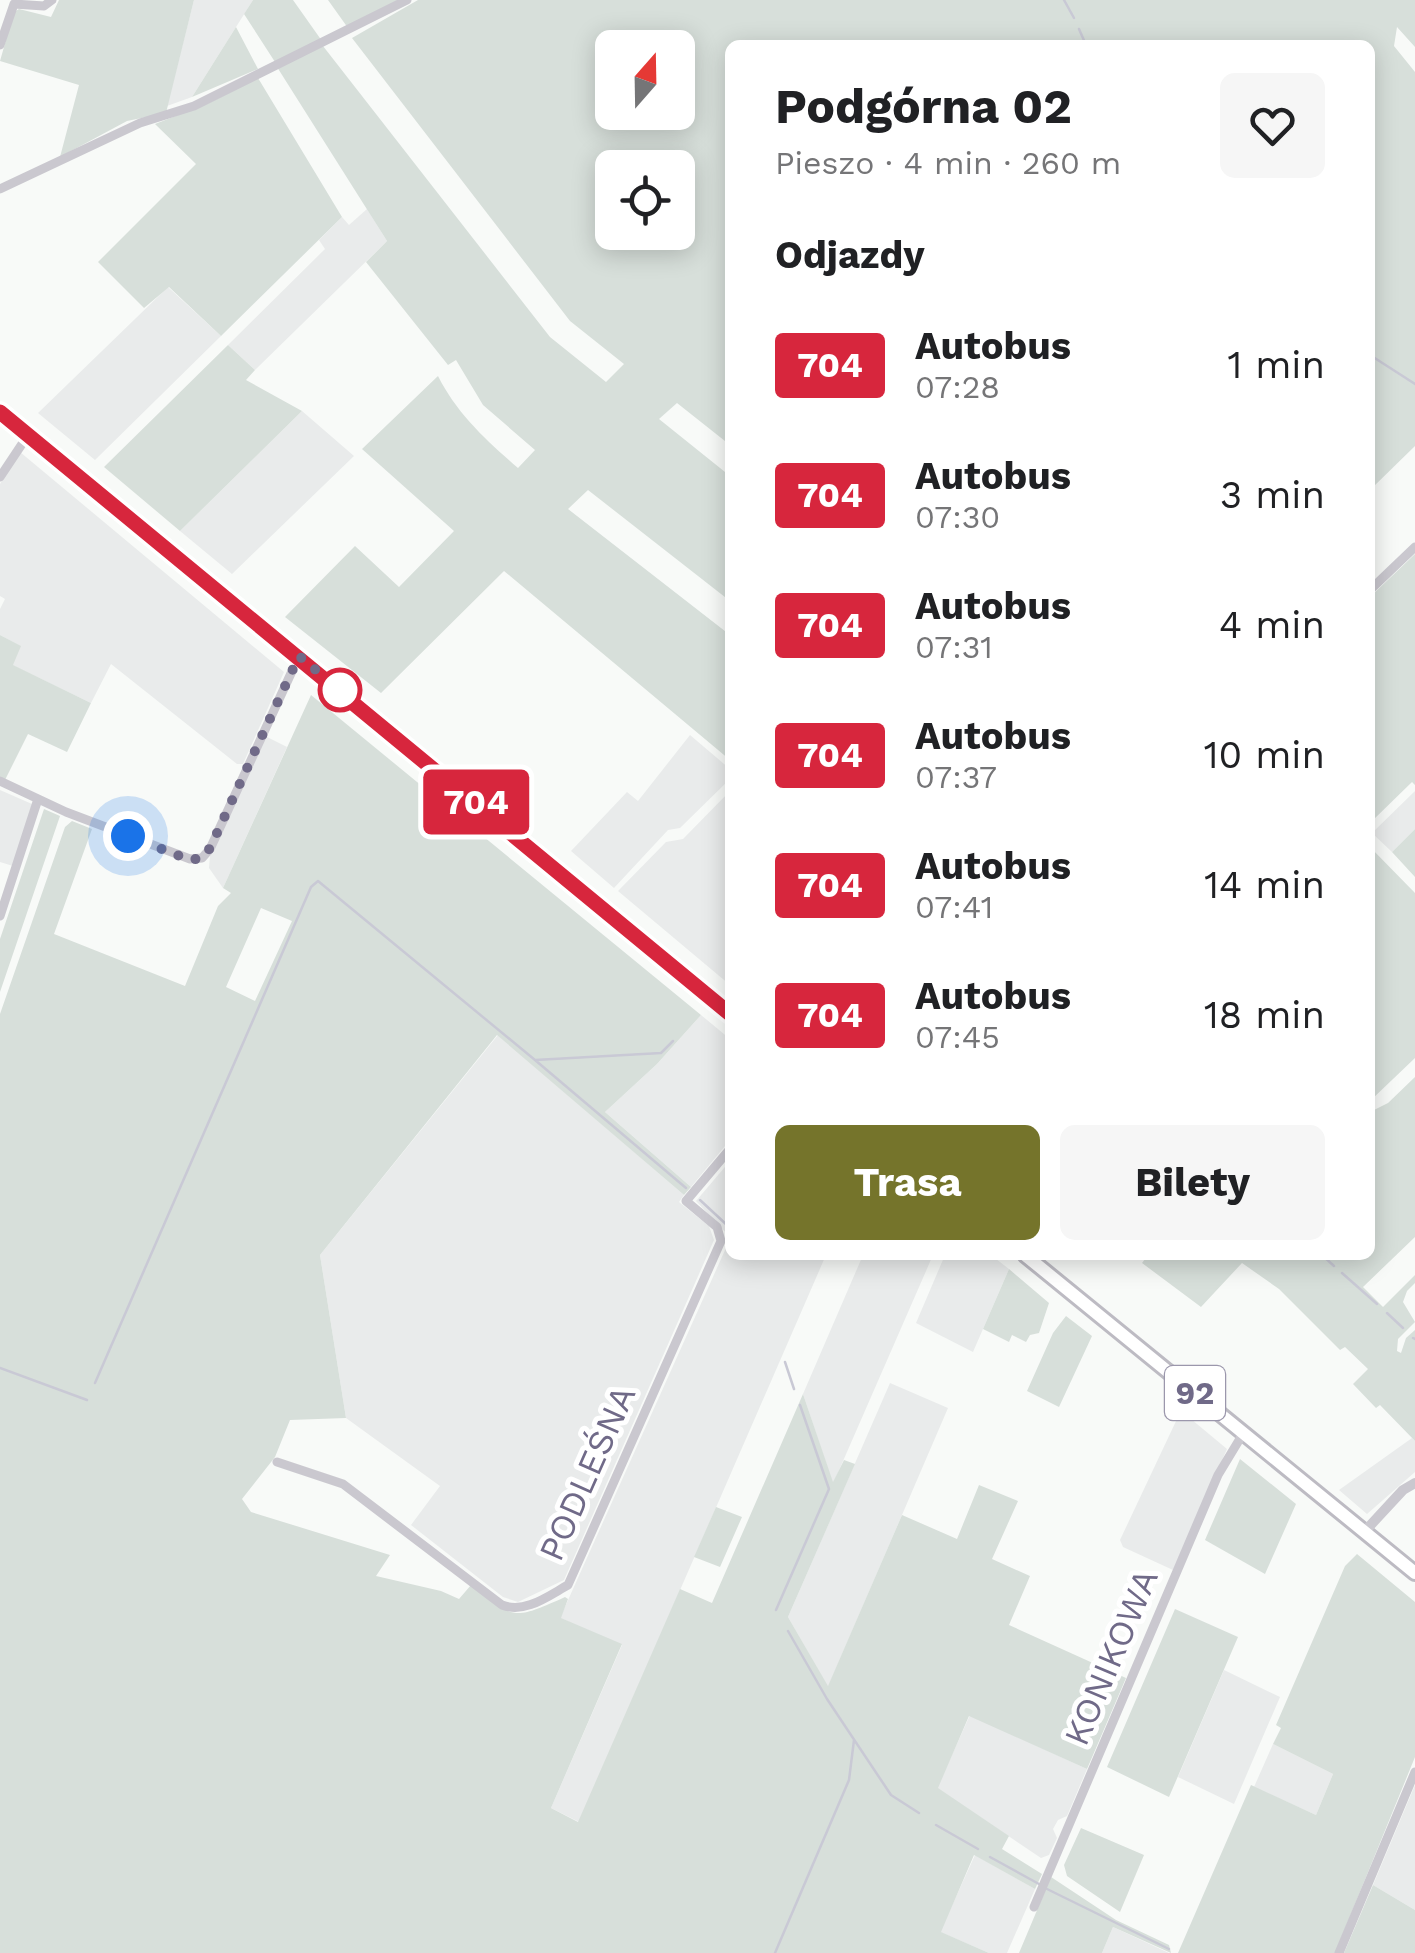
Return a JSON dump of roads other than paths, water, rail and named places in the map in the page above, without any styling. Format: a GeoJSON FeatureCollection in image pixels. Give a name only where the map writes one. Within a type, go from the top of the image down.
{"type":"FeatureCollection","features":[{"type":"Feature","properties":{"kind":"main road"},"geometry":{"type":"LineString","coordinates":[[0,412],[725,1010]]}},
{"type":"Feature","properties":{"kind":"main road","name":"92"},"geometry":{"type":"LineString","coordinates":[[1031,1260],[1415,1573]]}},
{"type":"Feature","properties":{"kind":"street"},"geometry":{"type":"LineString","coordinates":[[0,45],[14,4],[44,6],[52,0]]}},
{"type":"Feature","properties":{"kind":"street"},"geometry":{"type":"LineString","coordinates":[[1,185],[140,123],[194,106],[408,0]]}},
{"type":"Feature","properties":{"kind":"street"},"geometry":{"type":"LineString","coordinates":[[0,477],[28,435]]}},
{"type":"Feature","properties":{"kind":"street"},"geometry":{"type":"LineString","coordinates":[[1375,585],[1415,548]]}},
{"type":"Feature","properties":{"kind":"street"},"geometry":{"type":"LineString","coordinates":[[0,781],[190,860],[202,858],[299,656]]}},
{"type":"Feature","properties":{"kind":"street"},"geometry":{"type":"LineString","coordinates":[[0,916],[38,799]]}},
{"type":"Feature","properties":{"kind":"street","name":"PODLEŚNA"},"geometry":{"type":"LineString","coordinates":[[278,1462],[343,1484],[502,1605],[530,1605],[568,1585],[721,1241],[717,1227],[686,1202],[725,1155]]}},
{"type":"Feature","properties":{"kind":"street","name":"KONIKOWA"},"geometry":{"type":"LineString","coordinates":[[1034,1907],[1218,1475],[1244,1432]]}},
{"type":"Feature","properties":{"kind":"street"},"geometry":{"type":"LineString","coordinates":[[1366,1530],[1415,1483]]}},
{"type":"Feature","properties":{"kind":"street"},"geometry":{"type":"LineString","coordinates":[[1339,1953],[1415,1772]]}},
{"type":"Feature","properties":{"kind":"waterway"},"geometry":{"type":"LineString","coordinates":[[1064,0],[1074,18]]}},
{"type":"Feature","properties":{"kind":"waterway"},"geometry":{"type":"LineString","coordinates":[[1079,29],[1084,40]]}},
{"type":"Feature","properties":{"kind":"waterway"},"geometry":{"type":"LineString","coordinates":[[1375,358],[1415,384]]}},
{"type":"Feature","properties":{"kind":"waterway"},"geometry":{"type":"LineString","coordinates":[[95,1383],[311,887],[318,881],[535,1060],[661,1053],[673,1041]]}},
{"type":"Feature","properties":{"kind":"waterway"},"geometry":{"type":"LineString","coordinates":[[535,1060],[686,1188]]}},
{"type":"Feature","properties":{"kind":"waterway"},"geometry":{"type":"LineString","coordinates":[[700,1200],[725,1223]]}},
{"type":"Feature","properties":{"kind":"waterway"},"geometry":{"type":"LineString","coordinates":[[1327,1260],[1334,1266]]}},
{"type":"Feature","properties":{"kind":"waterway"},"geometry":{"type":"LineString","coordinates":[[1342,1273],[1377,1304]]}},
{"type":"Feature","properties":{"kind":"waterway"},"geometry":{"type":"LineString","coordinates":[[1387,1313],[1403,1328]]}},
{"type":"Feature","properties":{"kind":"waterway"},"geometry":{"type":"LineString","coordinates":[[785,1362],[794,1389]]}},
{"type":"Feature","properties":{"kind":"waterway"},"geometry":{"type":"LineString","coordinates":[[0,1368],[87,1400]]}},
{"type":"Feature","properties":{"kind":"waterway"},"geometry":{"type":"LineString","coordinates":[[776,1610],[829,1489],[800,1405]]}},
{"type":"Feature","properties":{"kind":"waterway"},"geometry":{"type":"LineString","coordinates":[[788,1631],[827,1699],[891,1795],[919,1813]]}},
{"type":"Feature","properties":{"kind":"waterway"},"geometry":{"type":"LineString","coordinates":[[775,1953],[849,1780],[854,1740]]}},
{"type":"Feature","properties":{"kind":"waterway"},"geometry":{"type":"LineString","coordinates":[[936,1825],[978,1849]]}},
{"type":"Feature","properties":{"kind":"waterway"},"geometry":{"type":"LineString","coordinates":[[990,1857],[1039,1884]]}},
{"type":"Feature","properties":{"kind":"waterway"},"geometry":{"type":"LineString","coordinates":[[1047,1889],[1169,1949]]}}]}
